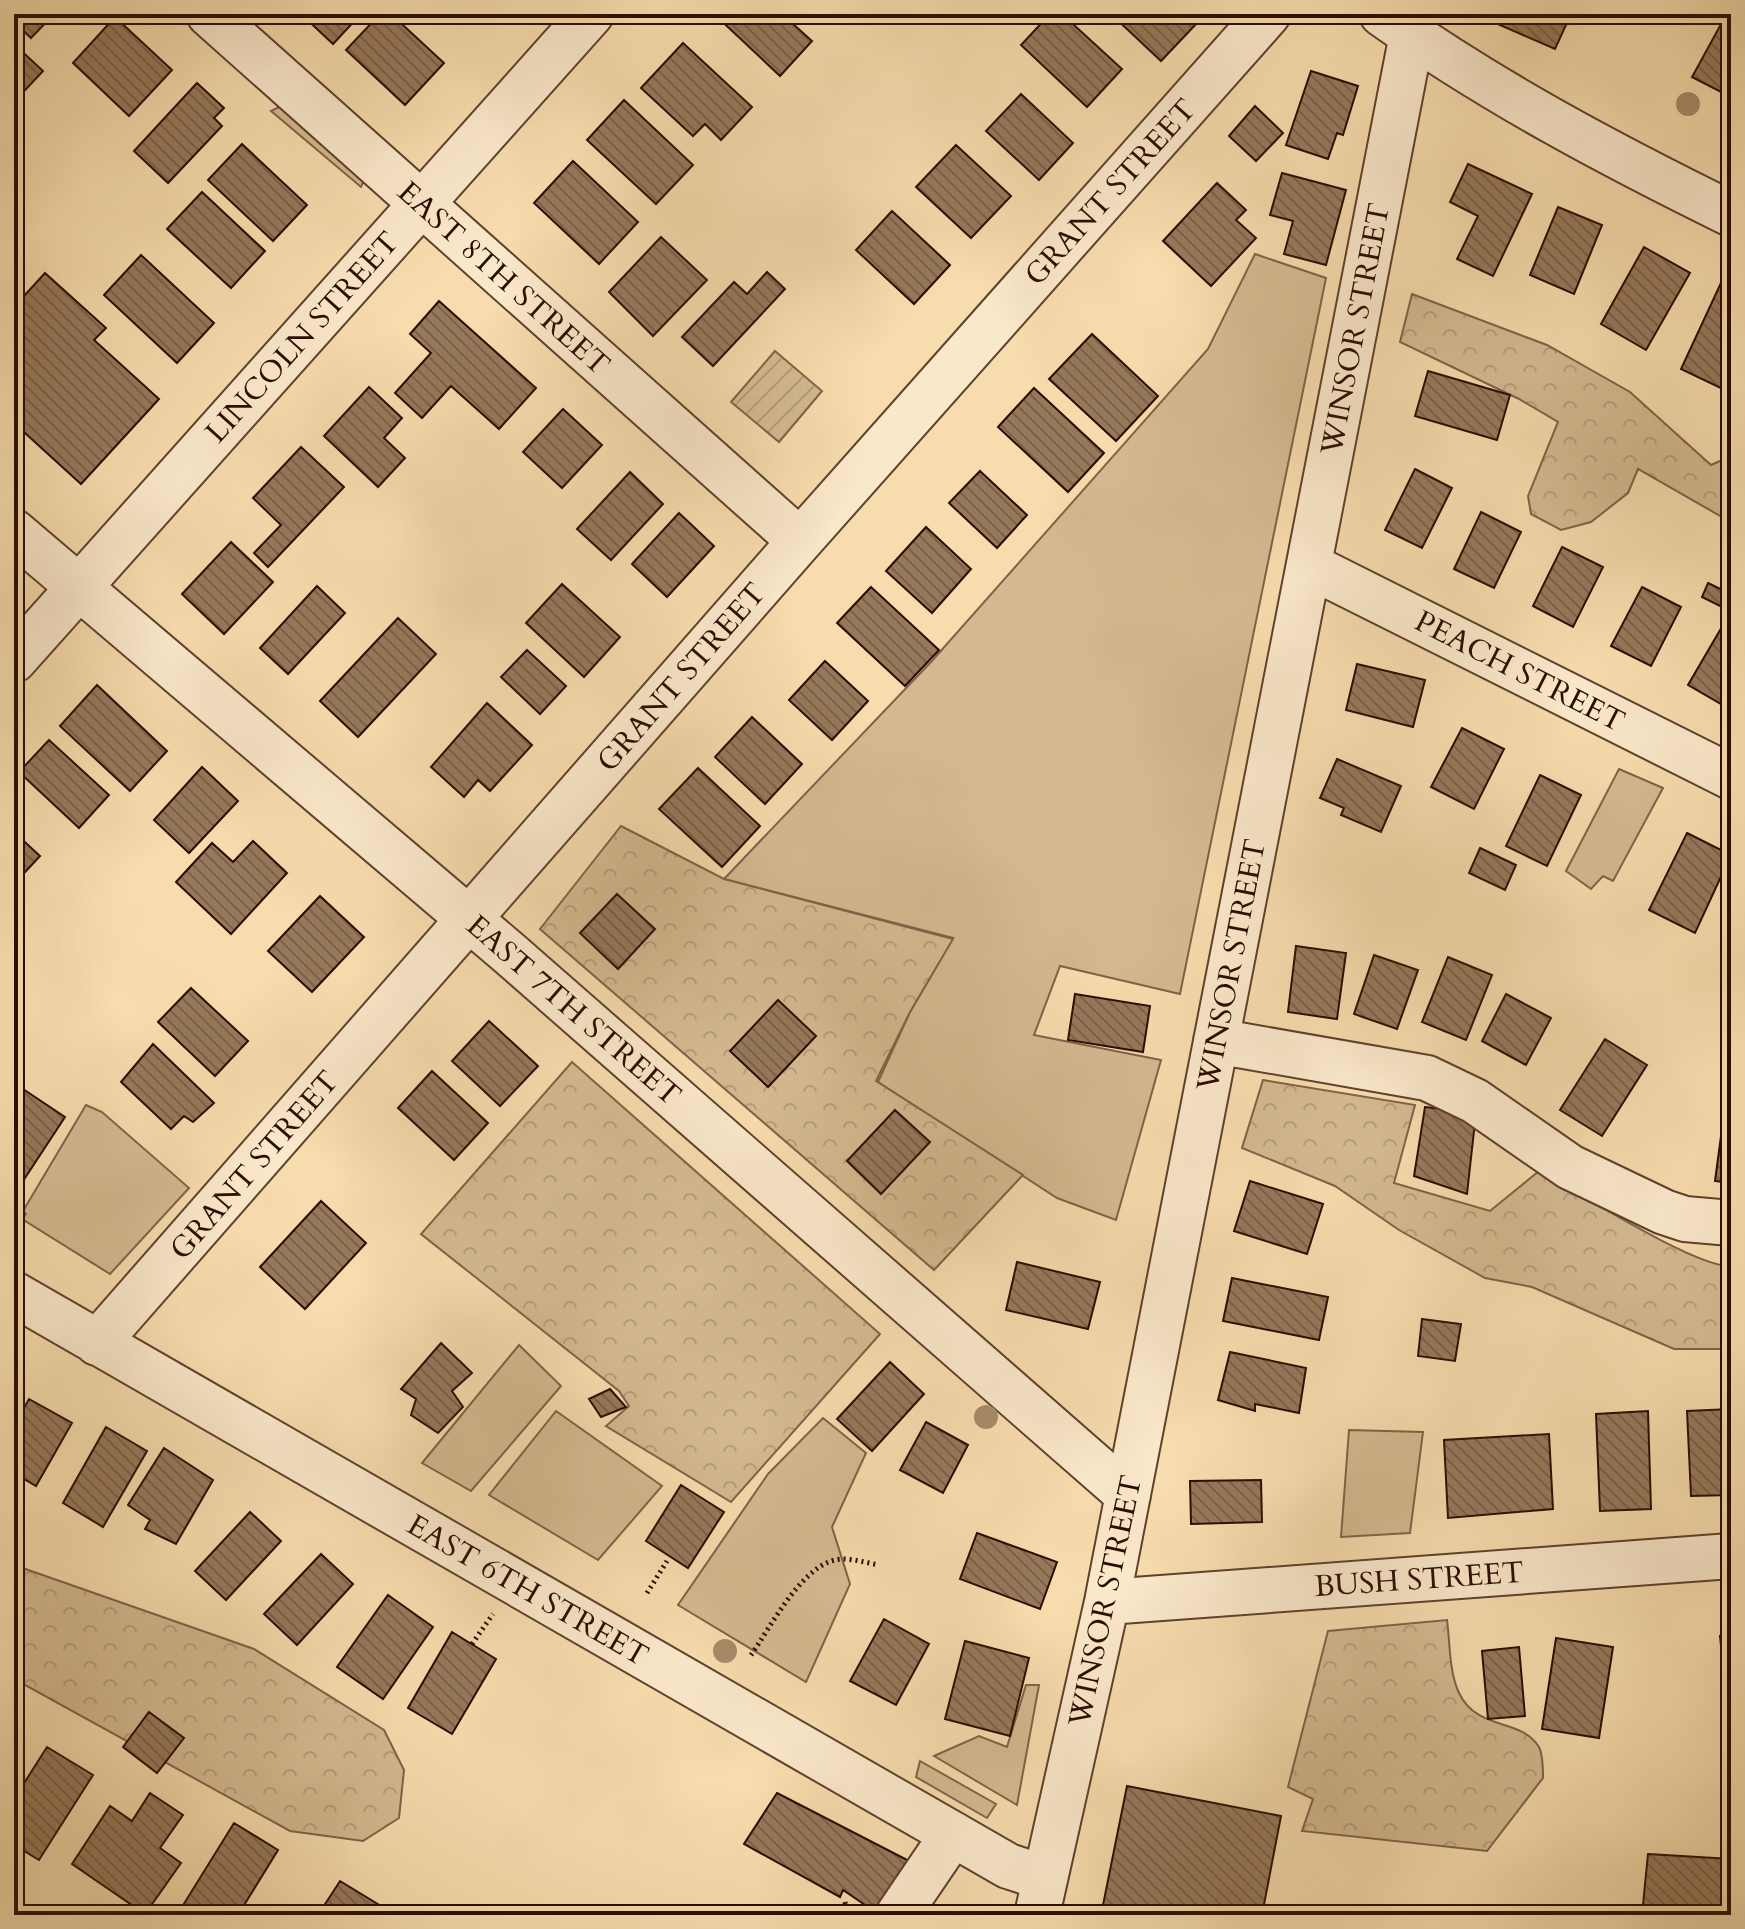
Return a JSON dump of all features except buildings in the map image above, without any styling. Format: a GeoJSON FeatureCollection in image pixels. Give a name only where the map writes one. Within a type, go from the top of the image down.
{"type":"FeatureCollection","features":[{"type":"Feature","properties":{"kind":"street","name":"EAST 8TH STREET"},"geometry":{"type":"LineString","coordinates":[[209,14],[800,541]]}},
{"type":"Feature","properties":{"kind":"street","name":"LINCOLN STREET"},"geometry":{"type":"LineString","coordinates":[[14,660],[591,14]]}},
{"type":"Feature","properties":{"kind":"street","name":"GRANT STREET"},"geometry":{"type":"LineString","coordinates":[[97,1343],[471,920],[800,541],[1268,14]]}},
{"type":"Feature","properties":{"kind":"street"},"geometry":{"type":"LineString","coordinates":[[1403,21],[1535,111],[1731,214]]}},
{"type":"Feature","properties":{"kind":"street","name":"WINSOR STREET"},"geometry":{"type":"LineString","coordinates":[[1041,1896],[1107,1602],[1310,566],[1403,21]]}},
{"type":"Feature","properties":{"kind":"street","name":"EAST 7TH STREET"},"geometry":{"type":"LineString","coordinates":[[14,532],[471,920],[1128,1495]]}},
{"type":"Feature","properties":{"kind":"street","name":"PEACH STREET"},"geometry":{"type":"LineString","coordinates":[[1310,566],[1731,777]]}},
{"type":"Feature","properties":{"kind":"street"},"geometry":{"type":"LineString","coordinates":[[1216,1041],[1427,1078],[1464,1094],[1534,1145],[1597,1180],[1685,1219],[1731,1223]]}},
{"type":"Feature","properties":{"kind":"street","name":"EAST 6TH STREET"},"geometry":{"type":"LineString","coordinates":[[14,1294],[1008,1866],[1041,1896]]}},
{"type":"Feature","properties":{"kind":"street","name":"BUSH STREET"},"geometry":{"type":"LineString","coordinates":[[1107,1602],[1731,1556]]}},
{"type":"Feature","properties":{"kind":"street"},"geometry":{"type":"LineString","coordinates":[[898,1915],[953,1834]]}},
{"type":"Feature","properties":{"kind":"path"},"geometry":{"type":"LineString","coordinates":[[751,1655],[800,1583],[818,1569],[840,1559],[879,1565]]}},
{"type":"Feature","properties":{"kind":"path"},"geometry":{"type":"LineString","coordinates":[[647,1593],[667,1561]]}},
{"type":"Feature","properties":{"kind":"path"},"geometry":{"type":"LineString","coordinates":[[472,1644],[496,1609]]}},
{"type":"Feature","properties":{"kind":"path"},"geometry":{"type":"LineString","coordinates":[[845,1902],[847,1915]]}},
{"type":"Feature","properties":{"kind":"green space"},"geometry":{"type":"Polygon","coordinates":[[[283,105],[365,178],[361,187],[271,111],[283,105]]]}},
{"type":"Feature","properties":{"kind":"green space"},"geometry":{"type":"Polygon","coordinates":[[[1255,254],[1326,278],[1180,994],[1060,966],[1034,1035],[1161,1060],[1116,1220],[1057,1198],[878,1082],[910,1012],[953,938],[724,879],[931,662],[1208,349],[1255,254]]]}},
{"type":"Feature","properties":{"kind":"green space"},"geometry":{"type":"Polygon","coordinates":[[[1412,294],[1547,345],[1630,392],[1711,465],[1731,456],[1731,518],[1722,517],[1638,469],[1628,493],[1591,522],[1561,530],[1531,514],[1528,496],[1558,422],[1519,399],[1400,342],[1412,294]]]}},
{"type":"Feature","properties":{"kind":"green space"},"geometry":{"type":"Polygon","coordinates":[[[775,351],[822,391],[779,442],[731,402],[775,351]]]}},
{"type":"Feature","properties":{"kind":"green space"},"geometry":{"type":"Polygon","coordinates":[[[1619,769],[1663,788],[1613,881],[1603,876],[1591,889],[1566,871],[1619,769]]]}},
{"type":"Feature","properties":{"kind":"green space"},"geometry":{"type":"Polygon","coordinates":[[[621,826],[724,879],[953,939],[910,1012],[876,1081],[1023,1175],[934,1270],[540,929],[621,826]]]}},
{"type":"Feature","properties":{"kind":"green space"},"geometry":{"type":"Polygon","coordinates":[[[572,1062],[880,1334],[731,1502],[606,1426],[629,1406],[619,1391],[421,1234],[572,1062]]]}},
{"type":"Feature","properties":{"kind":"green space"},"geometry":{"type":"Polygon","coordinates":[[[1263,1080],[1415,1105],[1394,1183],[1490,1211],[1539,1171],[1691,1255],[1731,1266],[1731,1345],[1722,1349],[1674,1349],[1532,1287],[1485,1278],[1399,1230],[1335,1186],[1242,1148],[1263,1080]]]}},
{"type":"Feature","properties":{"kind":"green space"},"geometry":{"type":"Polygon","coordinates":[[[86,1105],[102,1112],[189,1188],[110,1274],[22,1219],[26,1214],[23,1211],[86,1105]]]}},
{"type":"Feature","properties":{"kind":"green space"},"geometry":{"type":"Polygon","coordinates":[[[519,1345],[561,1386],[471,1491],[422,1463],[519,1345]]]}},
{"type":"Feature","properties":{"kind":"green space"},"geometry":{"type":"Polygon","coordinates":[[[556,1411],[662,1486],[598,1560],[489,1495],[556,1411]]]}},
{"type":"Feature","properties":{"kind":"green space"},"geometry":{"type":"Polygon","coordinates":[[[823,1418],[866,1453],[832,1527],[850,1584],[806,1682],[678,1605],[768,1474],[823,1418]]]}},
{"type":"Feature","properties":{"kind":"green space"},"geometry":{"type":"Polygon","coordinates":[[[1349,1430],[1423,1432],[1410,1533],[1341,1537],[1349,1430]]]}},
{"type":"Feature","properties":{"kind":"green space"},"geometry":{"type":"Polygon","coordinates":[[[14,1565],[254,1649],[384,1730],[404,1770],[399,1818],[363,1841],[290,1831],[14,1679],[14,1565]]]}},
{"type":"Feature","properties":{"kind":"green space"},"geometry":{"type":"Polygon","coordinates":[[[1447,1620],[1452,1666],[1459,1693],[1477,1714],[1531,1738],[1540,1750],[1543,1778],[1487,1851],[1302,1831],[1313,1799],[1288,1787],[1328,1631],[1447,1620]]]}},
{"type":"Feature","properties":{"kind":"green space"},"geometry":{"type":"Polygon","coordinates":[[[1026,1685],[1039,1685],[1017,1805],[934,1756],[979,1736],[1007,1747],[1026,1685]]]}},
{"type":"Feature","properties":{"kind":"green space"},"geometry":{"type":"Polygon","coordinates":[[[920,1761],[996,1804],[987,1818],[916,1777],[920,1761]]]}}]}
